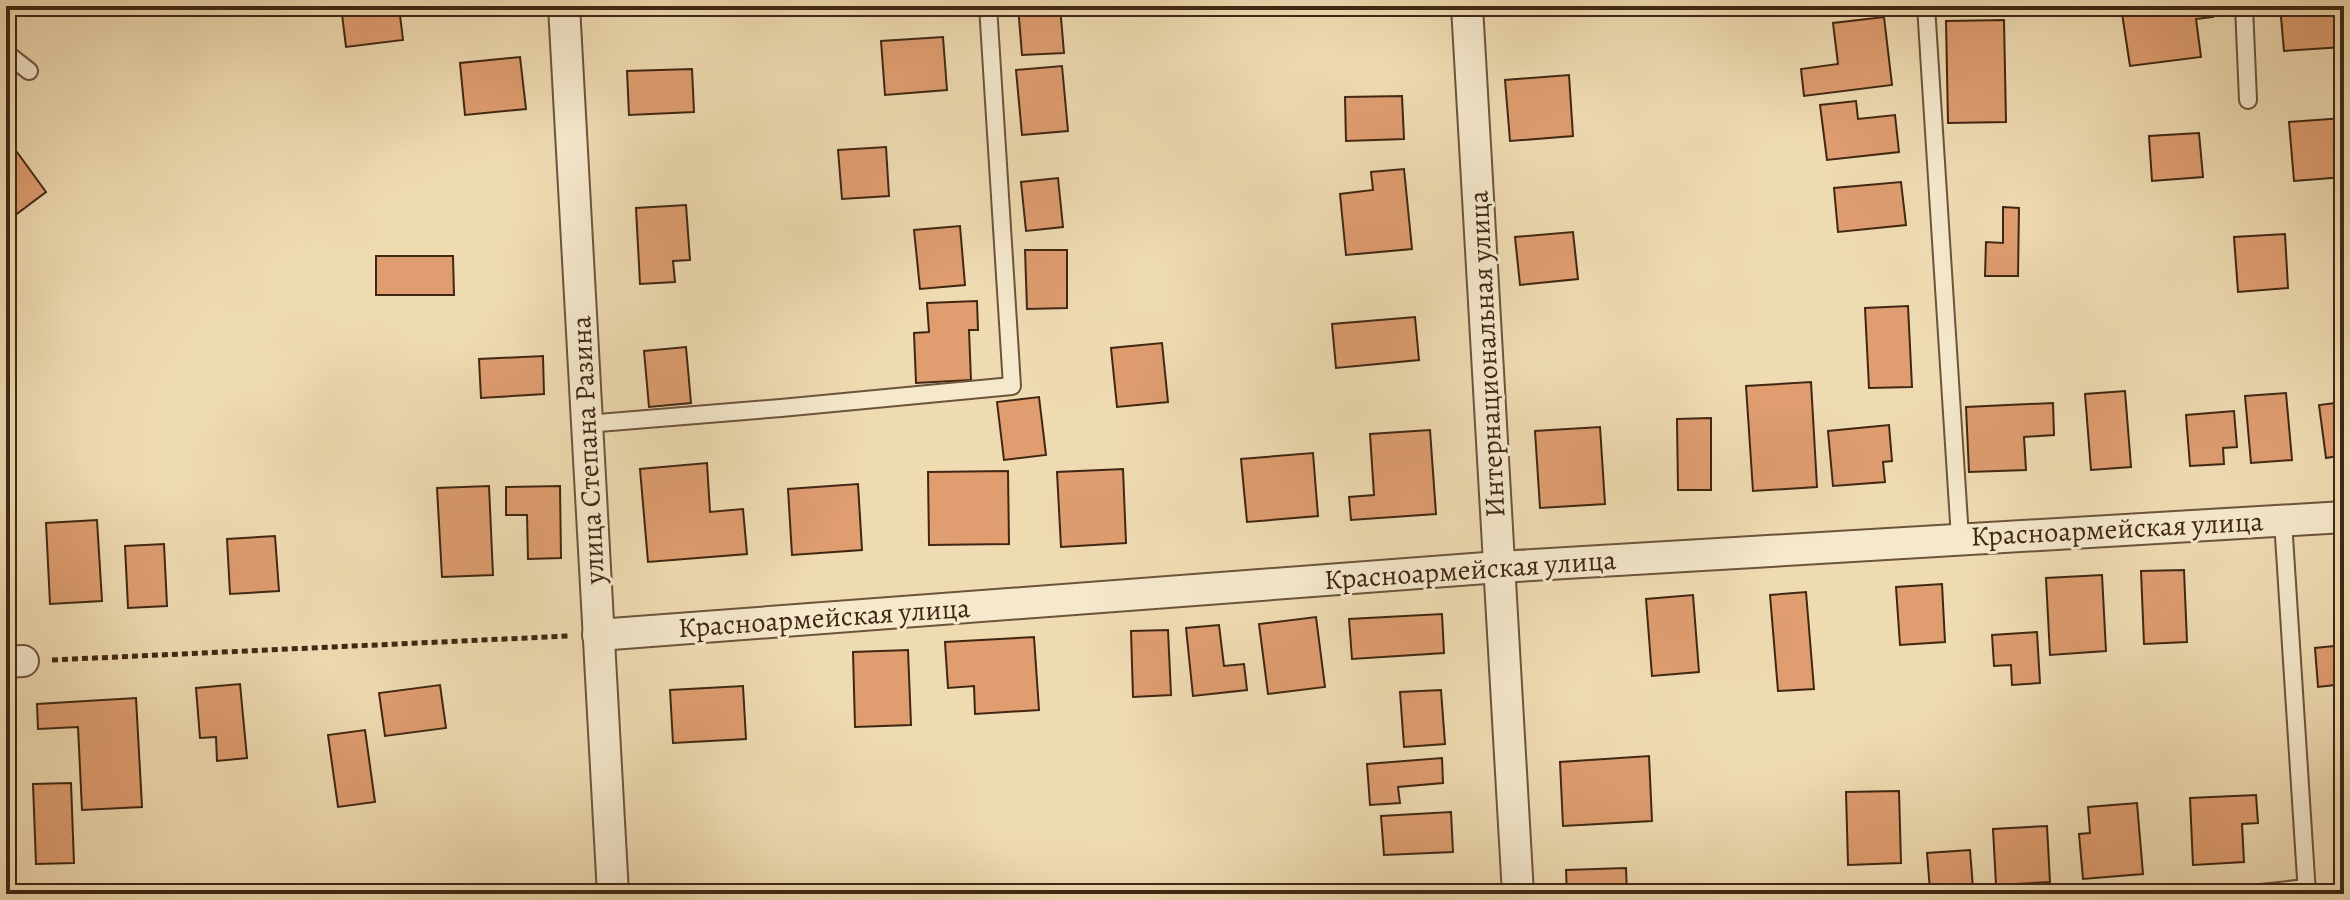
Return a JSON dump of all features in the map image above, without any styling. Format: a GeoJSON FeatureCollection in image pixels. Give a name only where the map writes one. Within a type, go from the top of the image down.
{"type":"FeatureCollection","features":[{"type":"Feature","properties":{"kind":"street","name":"улица Степана Разина"},"geometry":{"type":"LineString","coordinates":[[564,6],[613,894]]}},
{"type":"Feature","properties":{"kind":"street","name":"Интернациональная улица"},"geometry":{"type":"LineString","coordinates":[[1467,6],[1518,894]]}},
{"type":"Feature","properties":{"kind":"street","name":"Красноармейская улица"},"geometry":{"type":"LineString","coordinates":[[598,635],[1499,567],[2344,517]]}},
{"type":"Feature","properties":{"kind":"lane"},"geometry":{"type":"LineString","coordinates":[[586,424],[1012,386],[988,6]]}},
{"type":"Feature","properties":{"kind":"lane"},"geometry":{"type":"LineString","coordinates":[[1926,6],[1960,538]]}},
{"type":"Feature","properties":{"kind":"lane"},"geometry":{"type":"LineString","coordinates":[[2244,6],[2248,100]]}},
{"type":"Feature","properties":{"kind":"lane"},"geometry":{"type":"LineString","coordinates":[[6,53],[29,71]]}},
{"type":"Feature","properties":{"kind":"lane"},"geometry":{"type":"LineString","coordinates":[[2251,894],[2307,891],[2283,521]]}},
{"type":"Feature","properties":{"kind":"path"},"geometry":{"type":"LineString","coordinates":[[14,661],[598,635]]}},
{"type":"Feature","properties":{"kind":"building"},"geometry":{"type":"Polygon","coordinates":[[[1018,6],[1060,6],[1064,53],[1022,55],[1018,6]]]}},
{"type":"Feature","properties":{"kind":"building"},"geometry":{"type":"Polygon","coordinates":[[[1944,6],[1980,6],[1981,9],[1945,12],[1944,6]]]}},
{"type":"Feature","properties":{"kind":"building"},"geometry":{"type":"Polygon","coordinates":[[[2211,6],[2213,17],[2196,19],[2201,57],[2130,66],[2121,7],[2211,6]]]}},
{"type":"Feature","properties":{"kind":"building"},"geometry":{"type":"Polygon","coordinates":[[[2280,6],[2340,6],[2343,47],[2284,51],[2280,6]]]}},
{"type":"Feature","properties":{"kind":"building"},"geometry":{"type":"Polygon","coordinates":[[[399,7],[403,40],[346,47],[342,14],[399,7]]]}},
{"type":"Feature","properties":{"kind":"building"},"geometry":{"type":"Polygon","coordinates":[[[1884,17],[1892,85],[1804,96],[1801,69],[1838,64],[1833,23],[1884,17]]]}},
{"type":"Feature","properties":{"kind":"building"},"geometry":{"type":"Polygon","coordinates":[[[2004,20],[2006,122],[1948,123],[1946,21],[2004,20]]]}},
{"type":"Feature","properties":{"kind":"building"},"geometry":{"type":"Polygon","coordinates":[[[943,37],[947,90],[885,95],[881,41],[943,37]]]}},
{"type":"Feature","properties":{"kind":"building"},"geometry":{"type":"Polygon","coordinates":[[[520,57],[526,109],[465,115],[460,63],[520,57]]]}},
{"type":"Feature","properties":{"kind":"building"},"geometry":{"type":"Polygon","coordinates":[[[1062,66],[1068,131],[1022,135],[1016,70],[1062,66]]]}},
{"type":"Feature","properties":{"kind":"building"},"geometry":{"type":"Polygon","coordinates":[[[692,69],[694,112],[629,115],[627,71],[692,69]]]}},
{"type":"Feature","properties":{"kind":"building"},"geometry":{"type":"Polygon","coordinates":[[[1569,75],[1573,136],[1510,141],[1505,80],[1569,75]]]}},
{"type":"Feature","properties":{"kind":"building"},"geometry":{"type":"Polygon","coordinates":[[[1402,96],[1404,139],[1346,141],[1345,97],[1402,96]]]}},
{"type":"Feature","properties":{"kind":"building"},"geometry":{"type":"Polygon","coordinates":[[[1856,101],[1858,119],[1895,115],[1899,152],[1827,160],[1820,105],[1856,101]]]}},
{"type":"Feature","properties":{"kind":"building"},"geometry":{"type":"Polygon","coordinates":[[[2344,118],[2344,177],[2294,181],[2289,122],[2344,118]]]}},
{"type":"Feature","properties":{"kind":"building"},"geometry":{"type":"Polygon","coordinates":[[[2199,133],[2203,177],[2152,181],[2149,136],[2199,133]]]}},
{"type":"Feature","properties":{"kind":"building"},"geometry":{"type":"Polygon","coordinates":[[[6,137],[46,192],[6,222],[6,137]]]}},
{"type":"Feature","properties":{"kind":"building"},"geometry":{"type":"Polygon","coordinates":[[[886,147],[889,196],[842,199],[838,150],[886,147]]]}},
{"type":"Feature","properties":{"kind":"building"},"geometry":{"type":"Polygon","coordinates":[[[1404,169],[1412,249],[1346,255],[1340,194],[1373,190],[1371,172],[1404,169]]]}},
{"type":"Feature","properties":{"kind":"building"},"geometry":{"type":"Polygon","coordinates":[[[1058,178],[1063,227],[1026,231],[1021,182],[1058,178]]]}},
{"type":"Feature","properties":{"kind":"building"},"geometry":{"type":"Polygon","coordinates":[[[1901,182],[1906,225],[1838,232],[1834,188],[1901,182]]]}},
{"type":"Feature","properties":{"kind":"building"},"geometry":{"type":"Polygon","coordinates":[[[686,205],[690,260],[673,261],[675,282],[640,284],[636,208],[686,205]]]}},
{"type":"Feature","properties":{"kind":"building"},"geometry":{"type":"Polygon","coordinates":[[[2003,207],[2019,208],[2018,276],[1985,276],[1986,242],[2003,243],[2003,207]]]}},
{"type":"Feature","properties":{"kind":"building"},"geometry":{"type":"Polygon","coordinates":[[[960,226],[965,285],[920,289],[914,230],[960,226]]]}},
{"type":"Feature","properties":{"kind":"building"},"geometry":{"type":"Polygon","coordinates":[[[1573,232],[1578,279],[1520,285],[1515,237],[1573,232]]]}},
{"type":"Feature","properties":{"kind":"building"},"geometry":{"type":"Polygon","coordinates":[[[2285,234],[2288,288],[2238,292],[2234,237],[2285,234]]]}},
{"type":"Feature","properties":{"kind":"building"},"geometry":{"type":"Polygon","coordinates":[[[1025,250],[1067,250],[1067,308],[1027,309],[1025,250]]]}},
{"type":"Feature","properties":{"kind":"building"},"geometry":{"type":"Polygon","coordinates":[[[376,256],[453,256],[454,295],[376,295],[376,256]]]}},
{"type":"Feature","properties":{"kind":"building"},"geometry":{"type":"Polygon","coordinates":[[[977,301],[978,330],[969,330],[971,380],[916,383],[914,333],[929,332],[927,303],[977,301]]]}},
{"type":"Feature","properties":{"kind":"building"},"geometry":{"type":"Polygon","coordinates":[[[1908,306],[1912,387],[1869,388],[1865,308],[1908,306]]]}},
{"type":"Feature","properties":{"kind":"building"},"geometry":{"type":"Polygon","coordinates":[[[1415,317],[1419,360],[1336,368],[1332,324],[1415,317]]]}},
{"type":"Feature","properties":{"kind":"building"},"geometry":{"type":"Polygon","coordinates":[[[1162,343],[1168,402],[1117,407],[1111,348],[1162,343]]]}},
{"type":"Feature","properties":{"kind":"building"},"geometry":{"type":"Polygon","coordinates":[[[686,347],[691,403],[649,407],[644,351],[686,347]]]}},
{"type":"Feature","properties":{"kind":"building"},"geometry":{"type":"Polygon","coordinates":[[[543,356],[544,394],[481,398],[479,359],[543,356]]]}},
{"type":"Feature","properties":{"kind":"building"},"geometry":{"type":"Polygon","coordinates":[[[1811,382],[1817,487],[1753,491],[1746,386],[1811,382]]]}},
{"type":"Feature","properties":{"kind":"building"},"geometry":{"type":"Polygon","coordinates":[[[2125,391],[2131,467],[2091,470],[2085,394],[2125,391]]]}},
{"type":"Feature","properties":{"kind":"building"},"geometry":{"type":"Polygon","coordinates":[[[2286,393],[2292,460],[2251,463],[2245,396],[2286,393]]]}},
{"type":"Feature","properties":{"kind":"building"},"geometry":{"type":"Polygon","coordinates":[[[1039,397],[1046,455],[1004,460],[997,402],[1039,397]]]}},
{"type":"Feature","properties":{"kind":"building"},"geometry":{"type":"Polygon","coordinates":[[[2344,402],[2344,455],[2326,458],[2319,405],[2344,402]]]}},
{"type":"Feature","properties":{"kind":"building"},"geometry":{"type":"Polygon","coordinates":[[[2053,403],[2054,435],[2024,437],[2026,470],[1969,472],[1966,407],[2053,403]]]}},
{"type":"Feature","properties":{"kind":"building"},"geometry":{"type":"Polygon","coordinates":[[[2234,411],[2237,447],[2223,448],[2224,464],[2190,466],[2186,415],[2234,411]]]}},
{"type":"Feature","properties":{"kind":"building"},"geometry":{"type":"Polygon","coordinates":[[[1711,418],[1711,490],[1678,490],[1677,419],[1711,418]]]}},
{"type":"Feature","properties":{"kind":"building"},"geometry":{"type":"Polygon","coordinates":[[[1889,425],[1892,461],[1883,462],[1885,482],[1833,486],[1828,431],[1889,425]]]}},
{"type":"Feature","properties":{"kind":"building"},"geometry":{"type":"Polygon","coordinates":[[[1600,427],[1605,504],[1540,508],[1535,431],[1600,427]]]}},
{"type":"Feature","properties":{"kind":"building"},"geometry":{"type":"Polygon","coordinates":[[[1430,430],[1436,514],[1351,520],[1349,497],[1374,495],[1370,434],[1430,430]]]}},
{"type":"Feature","properties":{"kind":"building"},"geometry":{"type":"Polygon","coordinates":[[[1313,453],[1318,516],[1247,522],[1241,459],[1313,453]]]}},
{"type":"Feature","properties":{"kind":"building"},"geometry":{"type":"Polygon","coordinates":[[[707,463],[710,512],[743,509],[747,554],[648,562],[640,469],[707,463]]]}},
{"type":"Feature","properties":{"kind":"building"},"geometry":{"type":"Polygon","coordinates":[[[1123,469],[1126,543],[1061,547],[1057,472],[1123,469]]]}},
{"type":"Feature","properties":{"kind":"building"},"geometry":{"type":"Polygon","coordinates":[[[1008,471],[1009,544],[929,545],[928,472],[1008,471]]]}},
{"type":"Feature","properties":{"kind":"building"},"geometry":{"type":"Polygon","coordinates":[[[858,484],[862,550],[792,555],[788,489],[858,484]]]}},
{"type":"Feature","properties":{"kind":"building"},"geometry":{"type":"Polygon","coordinates":[[[489,486],[493,575],[442,577],[437,488],[489,486]]]}},
{"type":"Feature","properties":{"kind":"building"},"geometry":{"type":"Polygon","coordinates":[[[560,486],[561,558],[528,559],[527,515],[506,515],[506,487],[560,486]]]}},
{"type":"Feature","properties":{"kind":"building"},"geometry":{"type":"Polygon","coordinates":[[[97,520],[102,601],[50,604],[46,523],[97,520]]]}},
{"type":"Feature","properties":{"kind":"building"},"geometry":{"type":"Polygon","coordinates":[[[275,536],[279,591],[230,594],[227,539],[275,536]]]}},
{"type":"Feature","properties":{"kind":"building"},"geometry":{"type":"Polygon","coordinates":[[[164,544],[167,606],[128,608],[125,546],[164,544]]]}},
{"type":"Feature","properties":{"kind":"building"},"geometry":{"type":"Polygon","coordinates":[[[2184,570],[2187,642],[2144,644],[2141,571],[2184,570]]]}},
{"type":"Feature","properties":{"kind":"building"},"geometry":{"type":"Polygon","coordinates":[[[2102,575],[2106,651],[2050,655],[2046,578],[2102,575]]]}},
{"type":"Feature","properties":{"kind":"building"},"geometry":{"type":"Polygon","coordinates":[[[1942,584],[1945,642],[1900,645],[1896,587],[1942,584]]]}},
{"type":"Feature","properties":{"kind":"building"},"geometry":{"type":"Polygon","coordinates":[[[1806,592],[1814,689],[1778,691],[1770,595],[1806,592]]]}},
{"type":"Feature","properties":{"kind":"building"},"geometry":{"type":"Polygon","coordinates":[[[1693,595],[1699,672],[1652,676],[1646,599],[1693,595]]]}},
{"type":"Feature","properties":{"kind":"building"},"geometry":{"type":"Polygon","coordinates":[[[1442,614],[1444,653],[1352,659],[1349,619],[1442,614]]]}},
{"type":"Feature","properties":{"kind":"building"},"geometry":{"type":"Polygon","coordinates":[[[1316,617],[1325,687],[1268,694],[1259,624],[1316,617]]]}},
{"type":"Feature","properties":{"kind":"building"},"geometry":{"type":"Polygon","coordinates":[[[1219,625],[1224,666],[1244,664],[1247,690],[1193,696],[1186,628],[1219,625]]]}},
{"type":"Feature","properties":{"kind":"building"},"geometry":{"type":"Polygon","coordinates":[[[1168,630],[1171,695],[1133,697],[1131,631],[1168,630]]]}},
{"type":"Feature","properties":{"kind":"building"},"geometry":{"type":"Polygon","coordinates":[[[2037,632],[2040,683],[2012,685],[2011,665],[1994,666],[1992,635],[2037,632]]]}},
{"type":"Feature","properties":{"kind":"building"},"geometry":{"type":"Polygon","coordinates":[[[1034,637],[1039,710],[975,714],[974,686],[948,688],[945,642],[1034,637]]]}},
{"type":"Feature","properties":{"kind":"building"},"geometry":{"type":"Polygon","coordinates":[[[2344,645],[2344,684],[2318,687],[2315,648],[2344,645]]]}},
{"type":"Feature","properties":{"kind":"building"},"geometry":{"type":"Polygon","coordinates":[[[908,650],[911,725],[855,727],[853,652],[908,650]]]}},
{"type":"Feature","properties":{"kind":"building"},"geometry":{"type":"Polygon","coordinates":[[[240,684],[247,758],[217,761],[216,737],[200,738],[196,688],[240,684]]]}},
{"type":"Feature","properties":{"kind":"building"},"geometry":{"type":"Polygon","coordinates":[[[440,685],[446,728],[385,736],[379,693],[440,685]]]}},
{"type":"Feature","properties":{"kind":"building"},"geometry":{"type":"Polygon","coordinates":[[[743,686],[746,739],[673,743],[670,690],[743,686]]]}},
{"type":"Feature","properties":{"kind":"building"},"geometry":{"type":"Polygon","coordinates":[[[1441,690],[1445,744],[1404,747],[1400,692],[1441,690]]]}},
{"type":"Feature","properties":{"kind":"building"},"geometry":{"type":"Polygon","coordinates":[[[136,698],[142,807],[82,810],[78,727],[38,729],[37,704],[136,698]]]}},
{"type":"Feature","properties":{"kind":"building"},"geometry":{"type":"Polygon","coordinates":[[[365,730],[375,802],[338,807],[328,735],[365,730]]]}},
{"type":"Feature","properties":{"kind":"building"},"geometry":{"type":"Polygon","coordinates":[[[1649,756],[1652,821],[1563,826],[1560,762],[1649,756]]]}},
{"type":"Feature","properties":{"kind":"building"},"geometry":{"type":"Polygon","coordinates":[[[1442,758],[1443,783],[1398,787],[1400,803],[1370,805],[1367,764],[1442,758]]]}},
{"type":"Feature","properties":{"kind":"building"},"geometry":{"type":"Polygon","coordinates":[[[71,783],[74,863],[36,864],[33,784],[71,783]]]}},
{"type":"Feature","properties":{"kind":"building"},"geometry":{"type":"Polygon","coordinates":[[[1899,791],[1901,863],[1848,865],[1846,792],[1899,791]]]}},
{"type":"Feature","properties":{"kind":"building"},"geometry":{"type":"Polygon","coordinates":[[[2256,795],[2258,823],[2242,824],[2244,862],[2193,865],[2190,798],[2256,795]]]}},
{"type":"Feature","properties":{"kind":"building"},"geometry":{"type":"Polygon","coordinates":[[[2344,795],[2344,833],[2338,834],[2335,796],[2344,795]]]}},
{"type":"Feature","properties":{"kind":"building"},"geometry":{"type":"Polygon","coordinates":[[[2137,803],[2143,874],[2083,879],[2079,834],[2090,833],[2088,807],[2137,803]]]}},
{"type":"Feature","properties":{"kind":"building"},"geometry":{"type":"Polygon","coordinates":[[[1451,812],[1453,852],[1384,855],[1381,816],[1451,812]]]}},
{"type":"Feature","properties":{"kind":"building"},"geometry":{"type":"Polygon","coordinates":[[[2047,826],[2050,882],[1996,885],[1993,829],[2047,826]]]}},
{"type":"Feature","properties":{"kind":"building"},"geometry":{"type":"Polygon","coordinates":[[[1970,850],[1973,888],[1930,891],[1927,853],[1970,850]]]}},
{"type":"Feature","properties":{"kind":"building"},"geometry":{"type":"Polygon","coordinates":[[[1626,868],[1627,894],[1567,894],[1566,870],[1626,868]]]}},
{"type":"Feature","properties":{"kind":"building"},"geometry":{"type":"Polygon","coordinates":[[[1109,886],[1110,894],[1059,894],[1059,890],[1109,886]]]}},
{"type":"Feature","properties":{"kind":"building"},"geometry":{"type":"Polygon","coordinates":[[[588,887],[588,894],[525,894],[525,891],[588,887]]]}}]}
